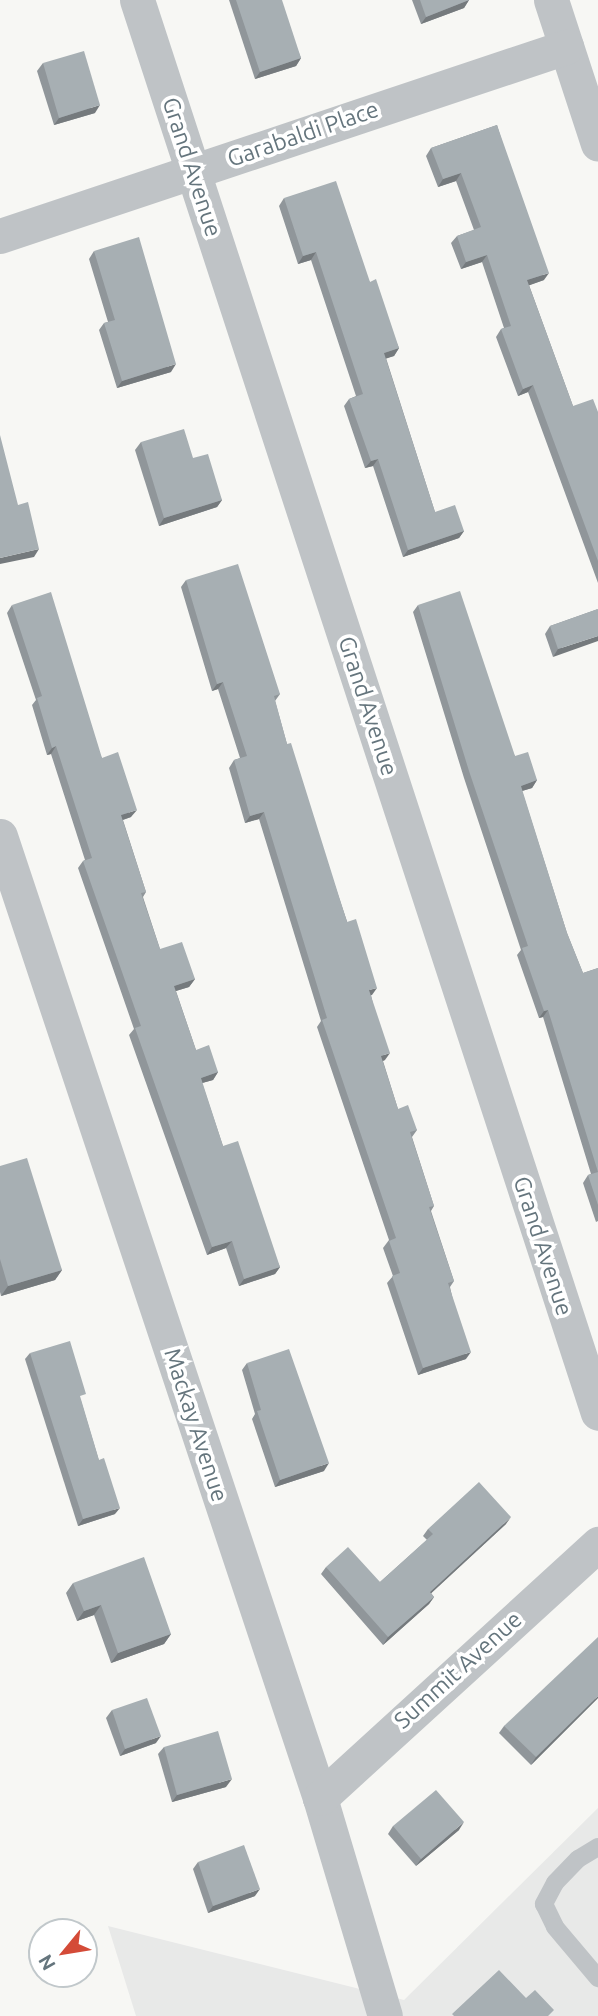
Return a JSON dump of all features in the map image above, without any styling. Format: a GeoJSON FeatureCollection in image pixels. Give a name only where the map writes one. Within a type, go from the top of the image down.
{"type":"FeatureCollection","features":[{"type":"Feature","properties":{"kind":"street","name":"Grand Avenue"},"geometry":{"type":"LineString","coordinates":[[137,0],[598,1413]]}},
{"type":"Feature","properties":{"kind":"street"},"geometry":{"type":"LineString","coordinates":[[551,0],[598,144]]}},
{"type":"Feature","properties":{"kind":"street","name":"Garabaldi Place"},"geometry":{"type":"LineString","coordinates":[[0,236],[566,47]]}},
{"type":"Feature","properties":{"kind":"street","name":"Mackay Avenue"},"geometry":{"type":"LineString","coordinates":[[0,836],[320,1798],[380,2012]]}},
{"type":"Feature","properties":{"kind":"street","name":"Summit Avenue"},"geometry":{"type":"LineString","coordinates":[[320,1798],[598,1544]]}},
{"type":"Feature","properties":{"kind":"lane"},"geometry":{"type":"LineString","coordinates":[[598,1847],[578,1859],[555,1883],[544,1904],[555,1927],[598,1978]]}},
{"type":"Feature","properties":{"kind":"shaded area"},"geometry":{"type":"Polygon","coordinates":[[[598,1808],[598,2016],[136,2016],[108,1926],[404,2000],[598,1808]]]}},
{"type":"Feature","properties":{"kind":"building"},"geometry":{"type":"Polygon","coordinates":[[[236,0],[282,0],[301,58],[260,72],[236,0]]]}},
{"type":"Feature","properties":{"kind":"building"},"geometry":{"type":"Polygon","coordinates":[[[420,0],[469,0],[426,17],[420,0]]]}},
{"type":"Feature","properties":{"kind":"building"},"geometry":{"type":"Polygon","coordinates":[[[84,51],[100,105],[59,118],[43,63],[84,51]]]}},
{"type":"Feature","properties":{"kind":"building"},"geometry":{"type":"Polygon","coordinates":[[[497,125],[549,273],[527,280],[573,406],[593,399],[598,412],[598,561],[533,385],[523,389],[501,329],[511,326],[487,255],[466,262],[457,236],[481,227],[461,173],[443,179],[431,148],[497,125]]]}},
{"type":"Feature","properties":{"kind":"building"},"geometry":{"type":"Polygon","coordinates":[[[336,181],[370,282],[376,279],[399,348],[384,353],[435,512],[455,505],[464,531],[408,550],[378,459],[371,461],[349,399],[363,394],[316,252],[303,256],[284,198],[336,181]]]}},
{"type":"Feature","properties":{"kind":"building"},"geometry":{"type":"Polygon","coordinates":[[[139,237],[176,364],[122,381],[104,323],[115,320],[94,251],[139,237]]]}},
{"type":"Feature","properties":{"kind":"building"},"geometry":{"type":"Polygon","coordinates":[[[184,429],[193,458],[208,454],[222,500],[164,518],[141,442],[184,429]]]}},
{"type":"Feature","properties":{"kind":"building"},"geometry":{"type":"Polygon","coordinates":[[[0,435],[18,505],[28,502],[39,549],[0,558],[0,435]]]}},
{"type":"Feature","properties":{"kind":"building"},"geometry":{"type":"Polygon","coordinates":[[[238,564],[280,694],[274,696],[287,744],[291,743],[347,922],[356,919],[377,988],[369,990],[390,1053],[381,1056],[398,1109],[408,1105],[417,1130],[410,1132],[434,1206],[429,1207],[454,1281],[448,1283],[471,1352],[423,1368],[392,1276],[400,1273],[389,1241],[396,1238],[322,1020],[327,1018],[264,812],[250,816],[234,760],[247,756],[223,682],[217,684],[186,580],[238,564]]]}},
{"type":"Feature","properties":{"kind":"building"},"geometry":{"type":"Polygon","coordinates":[[[460,591],[515,756],[528,752],[537,780],[521,786],[567,933],[583,973],[598,968],[598,1172],[548,1010],[544,1011],[522,948],[528,946],[469,771],[418,605],[460,591]]]}},
{"type":"Feature","properties":{"kind":"building"},"geometry":{"type":"Polygon","coordinates":[[[51,592],[102,758],[118,752],[137,810],[121,815],[146,892],[141,893],[160,949],[182,942],[195,979],[174,986],[196,1050],[209,1045],[218,1072],[201,1078],[223,1146],[238,1141],[280,1267],[244,1279],[232,1241],[212,1247],[135,1028],[141,1026],[83,861],[92,858],[56,746],[52,748],[37,698],[42,696],[12,605],[51,592]]]}},
{"type":"Feature","properties":{"kind":"building"},"geometry":{"type":"Polygon","coordinates":[[[598,609],[598,636],[558,649],[550,626],[598,609]]]}},
{"type":"Feature","properties":{"kind":"building"},"geometry":{"type":"Polygon","coordinates":[[[27,1158],[62,1270],[8,1286],[0,1259],[0,1166],[27,1158]]]}},
{"type":"Feature","properties":{"kind":"building"},"geometry":{"type":"Polygon","coordinates":[[[598,1172],[598,1205],[588,1175],[598,1172]]]}},
{"type":"Feature","properties":{"kind":"building"},"geometry":{"type":"Polygon","coordinates":[[[70,1341],[86,1394],[80,1396],[99,1460],[104,1458],[120,1508],[83,1519],[30,1353],[70,1341]]]}},
{"type":"Feature","properties":{"kind":"building"},"geometry":{"type":"Polygon","coordinates":[[[289,1349],[329,1463],[280,1480],[257,1411],[261,1410],[247,1363],[289,1349]]]}},
{"type":"Feature","properties":{"kind":"building"},"geometry":{"type":"Polygon","coordinates":[[[479,1482],[511,1517],[430,1592],[434,1597],[388,1637],[326,1567],[348,1547],[380,1582],[433,1534],[428,1529],[479,1482]]]}},
{"type":"Feature","properties":{"kind":"building"},"geometry":{"type":"Polygon","coordinates":[[[144,1557],[171,1634],[118,1653],[101,1605],[84,1611],[73,1583],[144,1557]]]}},
{"type":"Feature","properties":{"kind":"building"},"geometry":{"type":"Polygon","coordinates":[[[598,1637],[598,1696],[536,1757],[504,1726],[598,1637]]]}},
{"type":"Feature","properties":{"kind":"building"},"geometry":{"type":"Polygon","coordinates":[[[147,1698],[161,1736],[125,1749],[112,1710],[147,1698]]]}},
{"type":"Feature","properties":{"kind":"building"},"geometry":{"type":"Polygon","coordinates":[[[218,1731],[232,1779],[177,1795],[164,1747],[218,1731]]]}},
{"type":"Feature","properties":{"kind":"building"},"geometry":{"type":"Polygon","coordinates":[[[436,1790],[464,1822],[421,1859],[393,1826],[436,1790]]]}},
{"type":"Feature","properties":{"kind":"building"},"geometry":{"type":"Polygon","coordinates":[[[244,1845],[260,1889],[213,1906],[198,1862],[244,1845]]]}},
{"type":"Feature","properties":{"kind":"building"},"geometry":{"type":"Polygon","coordinates":[[[499,1970],[526,1998],[535,1990],[554,2010],[548,2016],[452,2014],[499,1970]]]}}]}
